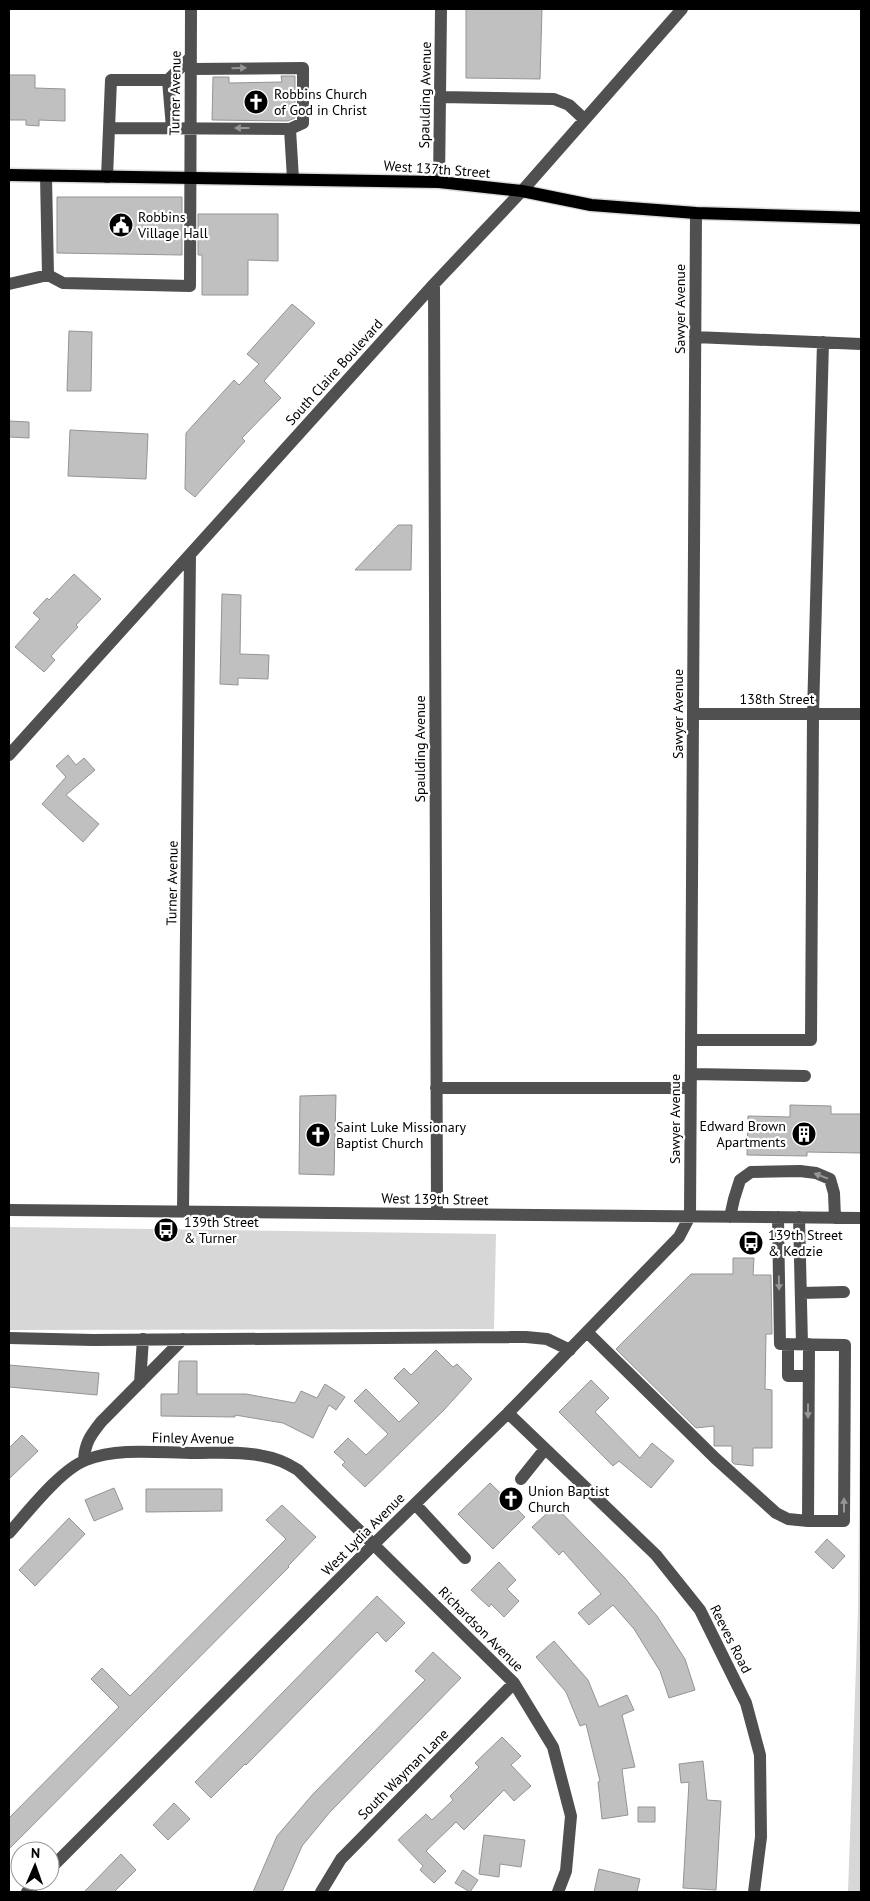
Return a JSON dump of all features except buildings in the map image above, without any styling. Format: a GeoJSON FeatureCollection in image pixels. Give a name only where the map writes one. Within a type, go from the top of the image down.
{"type":"FeatureCollection","features":[{"type":"Feature","properties":{"kind":"main road","name":"West 137th Street"},"geometry":{"type":"LineString","coordinates":[[9,175],[439,182],[522,191],[591,205],[696,213],[861,218]]}},
{"type":"Feature","properties":{"kind":"street","name":"Turner Avenue"},"geometry":{"type":"LineString","coordinates":[[48,275],[63,283],[190,286],[191,9]]}},
{"type":"Feature","properties":{"kind":"street","name":"Spaulding Avenue"},"geometry":{"type":"LineString","coordinates":[[439,182],[441,9]]}},
{"type":"Feature","properties":{"kind":"street","name":"South Claire Boulevard"},"geometry":{"type":"LineString","coordinates":[[9,755],[434,284],[522,191],[682,9]]}},
{"type":"Feature","properties":{"kind":"street"},"geometry":{"type":"LineString","coordinates":[[107,177],[109,128],[111,80],[168,80],[190,63],[303,68],[303,123],[290,129],[109,128]]}},
{"type":"Feature","properties":{"kind":"street"},"geometry":{"type":"LineString","coordinates":[[168,80],[172,128]]}},
{"type":"Feature","properties":{"kind":"street"},"geometry":{"type":"LineString","coordinates":[[440,97],[554,99],[569,105],[584,119]]}},
{"type":"Feature","properties":{"kind":"street"},"geometry":{"type":"LineString","coordinates":[[290,129],[294,179]]}},
{"type":"Feature","properties":{"kind":"street"},"geometry":{"type":"LineString","coordinates":[[9,284],[48,275],[46,176]]}},
{"type":"Feature","properties":{"kind":"street","name":"Sawyer Avenue"},"geometry":{"type":"LineString","coordinates":[[690,1216],[696,213]]}},
{"type":"Feature","properties":{"kind":"street","name":"Spaulding Avenue"},"geometry":{"type":"LineString","coordinates":[[434,284],[437,1214]]}},
{"type":"Feature","properties":{"kind":"street"},"geometry":{"type":"LineString","coordinates":[[695,337],[861,344]]}},
{"type":"Feature","properties":{"kind":"street"},"geometry":{"type":"LineString","coordinates":[[691,1040],[812,1040],[812,714],[823,342]]}},
{"type":"Feature","properties":{"kind":"street","name":"Turner Avenue"},"geometry":{"type":"LineString","coordinates":[[183,1212],[190,555]]}},
{"type":"Feature","properties":{"kind":"street","name":"138th Street"},"geometry":{"type":"LineString","coordinates":[[693,714],[861,714]]}},
{"type":"Feature","properties":{"kind":"street"},"geometry":{"type":"LineString","coordinates":[[690,1074],[805,1076]]}},
{"type":"Feature","properties":{"kind":"street"},"geometry":{"type":"LineString","coordinates":[[436,1088],[690,1088]]}},
{"type":"Feature","properties":{"kind":"street"},"geometry":{"type":"LineString","coordinates":[[730,1217],[740,1180],[752,1172],[800,1171],[816,1173],[830,1179],[834,1193],[835,1218]]}},
{"type":"Feature","properties":{"kind":"street","name":"West 139th Street"},"geometry":{"type":"LineString","coordinates":[[9,1210],[861,1218]]}},
{"type":"Feature","properties":{"kind":"street","name":"West Lydia Avenue"},"geometry":{"type":"LineString","coordinates":[[60,1859],[570,1350],[679,1238],[690,1216]]}},
{"type":"Feature","properties":{"kind":"street"},"geometry":{"type":"LineString","coordinates":[[778,1217],[784,1344],[788,1376],[809,1376]]}},
{"type":"Feature","properties":{"kind":"street"},"geometry":{"type":"LineString","coordinates":[[799,1217],[801,1293],[809,1376],[808,1521]]}},
{"type":"Feature","properties":{"kind":"street"},"geometry":{"type":"LineString","coordinates":[[801,1293],[844,1292]]}},
{"type":"Feature","properties":{"kind":"street"},"geometry":{"type":"LineString","coordinates":[[587,1332],[715,1458],[776,1513],[788,1519],[844,1521],[845,1344],[784,1344]]}},
{"type":"Feature","properties":{"kind":"street"},"geometry":{"type":"LineString","coordinates":[[9,1338],[526,1337],[547,1339],[570,1350]]}},
{"type":"Feature","properties":{"kind":"street"},"geometry":{"type":"LineString","coordinates":[[140,1383],[142,1339]]}},
{"type":"Feature","properties":{"kind":"street"},"geometry":{"type":"LineString","coordinates":[[84,1460],[85,1447],[101,1422],[183,1339]]}},
{"type":"Feature","properties":{"kind":"street","name":"Reeves Road"},"geometry":{"type":"LineString","coordinates":[[508,1413],[656,1555],[700,1610],[746,1704],[760,1756],[762,1837],[754,1892]]}},
{"type":"Feature","properties":{"kind":"street"},"geometry":{"type":"LineString","coordinates":[[521,1479],[546,1449]]}},
{"type":"Feature","properties":{"kind":"street","name":"Finley Avenue"},"geometry":{"type":"LineString","coordinates":[[9,1533],[62,1476],[84,1460],[114,1453],[128,1452],[249,1454],[276,1459],[288,1463],[298,1470],[374,1544]]}},
{"type":"Feature","properties":{"kind":"street"},"geometry":{"type":"LineString","coordinates":[[415,1504],[465,1558]]}},
{"type":"Feature","properties":{"kind":"street","name":"Richardson Avenue"},"geometry":{"type":"LineString","coordinates":[[374,1544],[514,1683],[553,1747],[571,1816],[566,1871],[558,1892]]}},
{"type":"Feature","properties":{"kind":"street","name":"South Wayman Lane"},"geometry":{"type":"LineString","coordinates":[[321,1892],[341,1860],[514,1683]]}},
{"type":"Feature","properties":{"kind":"shaded area"},"geometry":{"type":"Polygon","coordinates":[[[9,1227],[496,1234],[494,1329],[9,1330],[9,1227]]]}},
{"type":"Feature","properties":{"kind":"shaded area"},"geometry":{"type":"Polygon","coordinates":[[[861,1305],[861,1892],[848,1892],[858,1610],[861,1305]]]}},
{"type":"Feature","properties":{"kind":"place","name":"Robbins Church of God in Christ"},"geometry":{"type":"Point","coordinates":[256,102]}},
{"type":"Feature","properties":{"kind":"place","name":"Robbins Village Hall"},"geometry":{"type":"Point","coordinates":[121,225]}},
{"type":"Feature","properties":{"kind":"place","name":"Edward Brown Apartments"},"geometry":{"type":"Point","coordinates":[804,1134]}},
{"type":"Feature","properties":{"kind":"place","name":"Saint Luke Missionary Baptist Church"},"geometry":{"type":"Point","coordinates":[318,1135]}},
{"type":"Feature","properties":{"kind":"place","name":"139th Street & Turner"},"geometry":{"type":"Point","coordinates":[166,1230]}},
{"type":"Feature","properties":{"kind":"place","name":"139th Street & Kedzie"},"geometry":{"type":"Point","coordinates":[751,1243]}},
{"type":"Feature","properties":{"kind":"place","name":"Union Baptist Church"},"geometry":{"type":"Point","coordinates":[511,1499]}}]}
